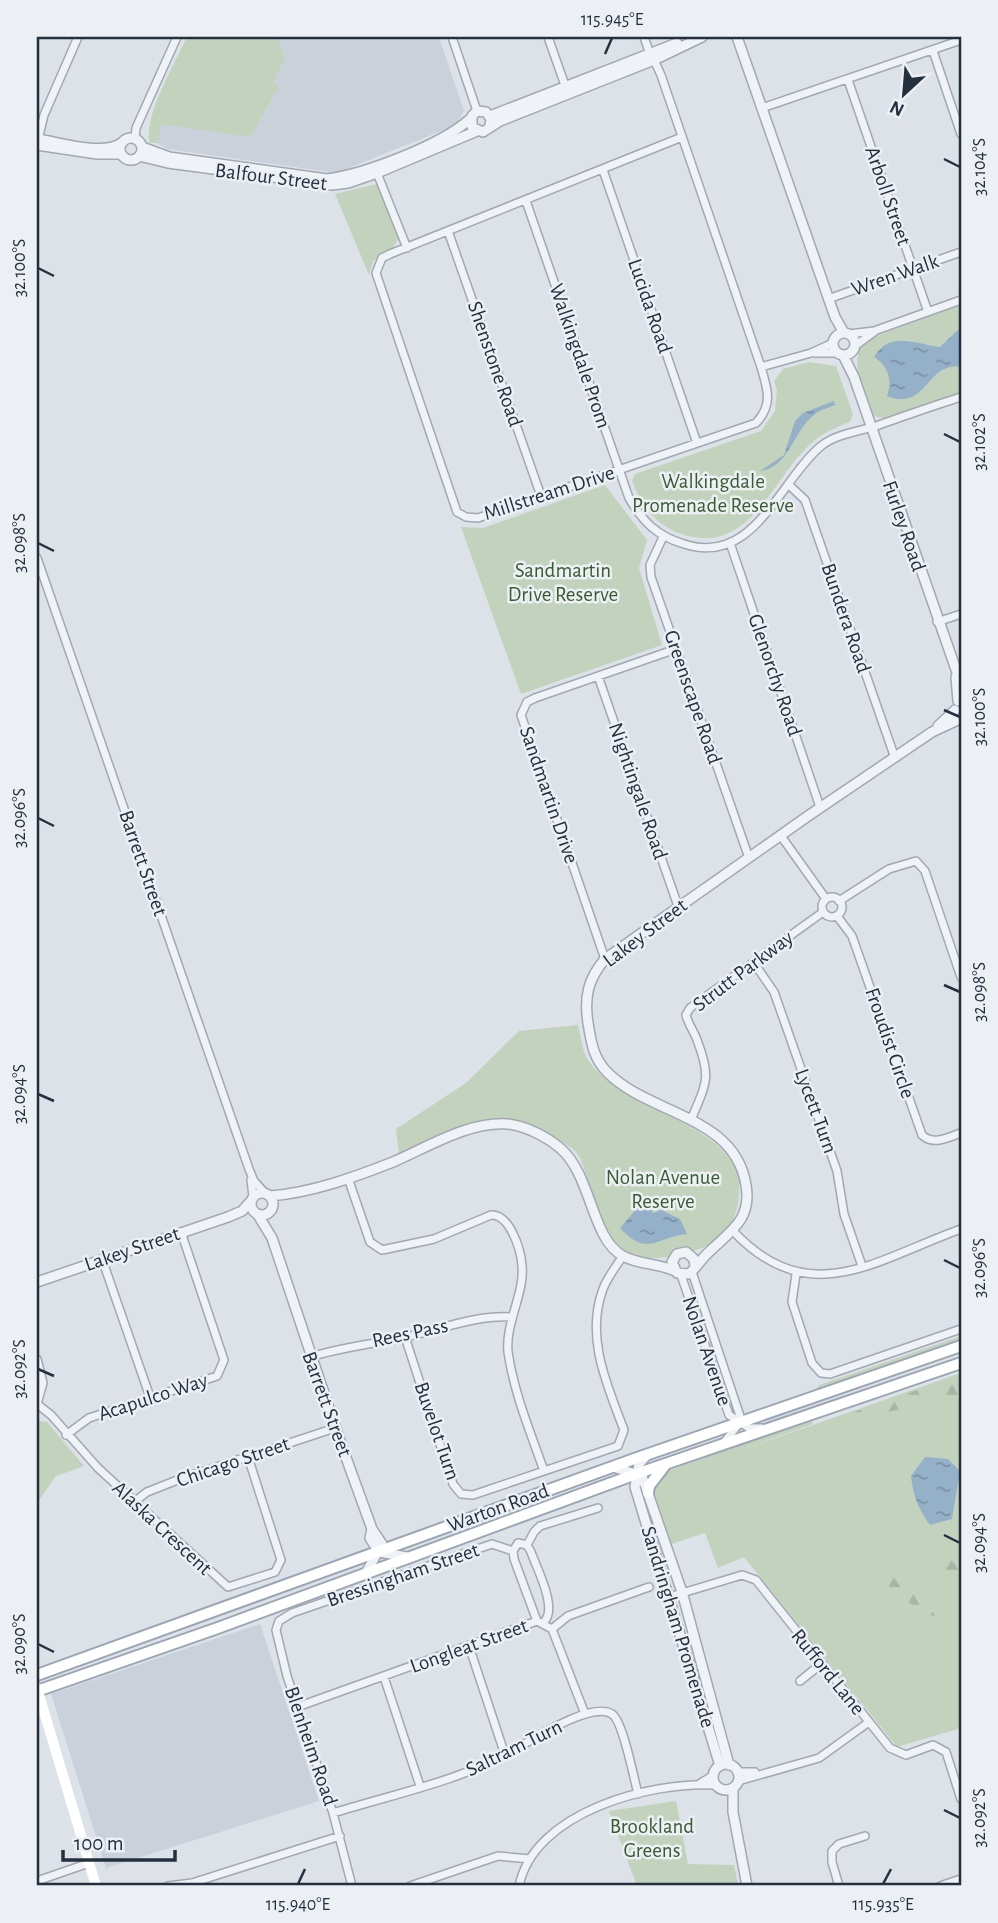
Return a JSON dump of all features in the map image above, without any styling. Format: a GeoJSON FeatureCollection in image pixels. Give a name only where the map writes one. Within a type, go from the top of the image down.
{"type":"FeatureCollection","features":[{"type":"Feature","properties":{"kind":"main road","name":"Warton Road"},"geometry":{"type":"LineString","coordinates":[[37,1675],[611,1467],[961,1346]]}},
{"type":"Feature","properties":{"kind":"main road","name":"Warton Road"},"geometry":{"type":"LineString","coordinates":[[37,1690],[636,1474],[961,1363]]}},
{"type":"Feature","properties":{"kind":"main road"},"geometry":{"type":"LineString","coordinates":[[648,1493],[649,1486],[666,1464]]}},
{"type":"Feature","properties":{"kind":"main road"},"geometry":{"type":"LineString","coordinates":[[37,1690],[96,1886]]}},
{"type":"Feature","properties":{"kind":"main road"},"geometry":{"type":"LineString","coordinates":[[37,1706],[50,1737]]}},
{"type":"Feature","properties":{"kind":"street"},"geometry":{"type":"LineString","coordinates":[[78,37],[44,115],[37,142],[100,148],[117,146],[135,138]]}},
{"type":"Feature","properties":{"kind":"street"},"geometry":{"type":"LineString","coordinates":[[141,151],[135,138],[136,128],[177,37]]}},
{"type":"Feature","properties":{"kind":"street"},"geometry":{"type":"LineString","coordinates":[[452,37],[477,111],[490,121]]}},
{"type":"Feature","properties":{"kind":"street"},"geometry":{"type":"LineString","coordinates":[[548,37],[567,91]]}},
{"type":"Feature","properties":{"kind":"street","name":"Millstream Drive"},"geometry":{"type":"LineString","coordinates":[[644,37],[682,137],[761,368],[768,391],[767,408],[756,423],[478,518],[466,517],[457,512],[376,273],[382,258],[682,137]]}},
{"type":"Feature","properties":{"kind":"street","name":"Balfour Street"},"geometry":{"type":"LineString","coordinates":[[652,57],[690,37]]}},
{"type":"Feature","properties":{"kind":"street","name":"Balfour Street"},"geometry":{"type":"LineString","coordinates":[[141,151],[168,163],[311,184],[348,183],[477,131],[486,130],[490,121],[702,37]]}},
{"type":"Feature","properties":{"kind":"street","name":"Furley Road"},"geometry":{"type":"LineString","coordinates":[[736,38],[959,680],[959,710]]}},
{"type":"Feature","properties":{"kind":"street"},"geometry":{"type":"LineString","coordinates":[[762,108],[961,40]]}},
{"type":"Feature","properties":{"kind":"street"},"geometry":{"type":"LineString","coordinates":[[933,51],[961,134]]}},
{"type":"Feature","properties":{"kind":"street","name":"Arboll Street"},"geometry":{"type":"LineString","coordinates":[[848,80],[928,312]]}},
{"type":"Feature","properties":{"kind":"street","name":"Balfour Street"},"geometry":{"type":"LineString","coordinates":[[141,151],[327,179],[347,176],[448,136],[477,111]]}},
{"type":"Feature","properties":{"kind":"street"},"geometry":{"type":"LineString","coordinates":[[470,119],[477,131]]}},
{"type":"Feature","properties":{"kind":"street","name":"Balfour Street"},"geometry":{"type":"LineString","coordinates":[[37,142],[97,154],[121,154],[130,160],[141,151]]}},
{"type":"Feature","properties":{"kind":"street"},"geometry":{"type":"LineString","coordinates":[[121,154],[123,142]]}},
{"type":"Feature","properties":{"kind":"street","name":"Lucida Road"},"geometry":{"type":"LineString","coordinates":[[603,170],[697,443]]}},
{"type":"Feature","properties":{"kind":"street"},"geometry":{"type":"LineString","coordinates":[[377,173],[407,248]]}},
{"type":"Feature","properties":{"kind":"street","name":"Walkingdale Prom"},"geometry":{"type":"LineString","coordinates":[[526,201],[618,470],[637,512],[663,537],[690,546],[730,543]]}},
{"type":"Feature","properties":{"kind":"street","name":"Shenstone Road"},"geometry":{"type":"LineString","coordinates":[[448,231],[541,496]]}},
{"type":"Feature","properties":{"kind":"street","name":"Wren Walk"},"geometry":{"type":"LineString","coordinates":[[828,299],[961,252]]}},
{"type":"Feature","properties":{"kind":"street"},"geometry":{"type":"LineString","coordinates":[[761,368],[811,353],[840,337],[874,331],[961,300]]}},
{"type":"Feature","properties":{"kind":"street"},"geometry":{"type":"LineString","coordinates":[[811,353],[846,352],[874,331]]}},
{"type":"Feature","properties":{"kind":"street","name":"Furley Road"},"geometry":{"type":"LineString","coordinates":[[840,337],[846,352]]}},
{"type":"Feature","properties":{"kind":"street"},"geometry":{"type":"LineString","coordinates":[[730,543],[754,528],[822,445],[845,434],[959,397],[961,408]]}},
{"type":"Feature","properties":{"kind":"street","name":"Bundera Road"},"geometry":{"type":"LineString","coordinates":[[789,485],[805,500],[895,758]]}},
{"type":"Feature","properties":{"kind":"street","name":"Greenscape Road"},"geometry":{"type":"LineString","coordinates":[[663,537],[650,565],[651,578],[749,858]]}},
{"type":"Feature","properties":{"kind":"street","name":"Glenorchy Road"},"geometry":{"type":"LineString","coordinates":[[730,543],[820,807]]}},
{"type":"Feature","properties":{"kind":"street","name":"Barrett Street"},"geometry":{"type":"LineString","coordinates":[[37,558],[249,1169],[254,1181],[268,1195]]}},
{"type":"Feature","properties":{"kind":"street"},"geometry":{"type":"LineString","coordinates":[[937,622],[961,614]]}},
{"type":"Feature","properties":{"kind":"street","name":"Sandmartin Drive"},"geometry":{"type":"LineString","coordinates":[[605,959],[522,715],[527,702],[676,649]]}},
{"type":"Feature","properties":{"kind":"street","name":"Nightingale Road"},"geometry":{"type":"LineString","coordinates":[[598,676],[678,906]]}},
{"type":"Feature","properties":{"kind":"street","name":"Lakey Street"},"geometry":{"type":"LineString","coordinates":[[734,1232],[743,1216],[748,1192],[744,1167],[733,1151],[713,1132],[619,1082],[607,1072],[594,1055],[585,996],[593,974],[605,959],[678,906],[895,758],[959,710]]}},
{"type":"Feature","properties":{"kind":"street"},"geometry":{"type":"LineString","coordinates":[[781,836],[826,899],[839,901],[889,869],[916,861],[925,871],[960,972]]}},
{"type":"Feature","properties":{"kind":"street"},"geometry":{"type":"LineString","coordinates":[[826,899],[823,912],[831,917],[837,916],[841,911],[839,901]]}},
{"type":"Feature","properties":{"kind":"street","name":"Strutt Parkway"},"geometry":{"type":"LineString","coordinates":[[691,1120],[708,1071],[686,1015],[696,1003],[823,912]]}},
{"type":"Feature","properties":{"kind":"street","name":"Froudist Circle"},"geometry":{"type":"LineString","coordinates":[[837,916],[852,936],[922,1135],[927,1139],[939,1141],[961,1133]]}},
{"type":"Feature","properties":{"kind":"street","name":"Lycett Turn"},"geometry":{"type":"LineString","coordinates":[[754,963],[774,992],[837,1171],[844,1214],[862,1266]]}},
{"type":"Feature","properties":{"kind":"street","name":"Lakey Street"},"geometry":{"type":"LineString","coordinates":[[37,1282],[228,1217],[242,1211],[252,1199],[268,1195],[289,1195],[348,1178],[466,1130],[509,1124],[551,1140],[569,1155],[585,1182],[606,1240],[623,1256]]}},
{"type":"Feature","properties":{"kind":"street","name":"Barrett Street"},"geometry":{"type":"LineString","coordinates":[[249,1169],[252,1199]]}},
{"type":"Feature","properties":{"kind":"street"},"geometry":{"type":"LineString","coordinates":[[348,1178],[370,1242],[382,1250],[434,1239],[491,1215],[506,1220],[522,1267],[508,1347],[513,1384],[544,1471]]}},
{"type":"Feature","properties":{"kind":"street"},"geometry":{"type":"LineString","coordinates":[[268,1195],[271,1210]]}},
{"type":"Feature","properties":{"kind":"street","name":"Lakey Street"},"geometry":{"type":"LineString","coordinates":[[228,1217],[271,1210],[289,1195]]}},
{"type":"Feature","properties":{"kind":"street"},"geometry":{"type":"LineString","coordinates":[[252,1199],[257,1214]]}},
{"type":"Feature","properties":{"kind":"street","name":"Barrett Street"},"geometry":{"type":"LineString","coordinates":[[271,1210],[272,1238]]}},
{"type":"Feature","properties":{"kind":"street","name":"Barrett Street"},"geometry":{"type":"LineString","coordinates":[[257,1214],[272,1238],[335,1428],[372,1529],[382,1544],[379,1552]]}},
{"type":"Feature","properties":{"kind":"street"},"geometry":{"type":"LineString","coordinates":[[623,1256],[656,1264],[678,1273],[693,1269],[712,1249],[734,1232],[758,1255],[796,1274],[819,1276],[862,1266],[926,1245],[961,1229]]}},
{"type":"Feature","properties":{"kind":"street","name":"Acapulco Way"},"geometry":{"type":"LineString","coordinates":[[66,1435],[89,1419],[216,1376],[223,1368],[224,1360],[181,1232]]}},
{"type":"Feature","properties":{"kind":"street"},"geometry":{"type":"LineString","coordinates":[[656,1264],[675,1256],[712,1249]]}},
{"type":"Feature","properties":{"kind":"street"},"geometry":{"type":"LineString","coordinates":[[689,1253],[694,1259],[693,1269]]}},
{"type":"Feature","properties":{"kind":"street","name":"Buvelot Turn"},"geometry":{"type":"LineString","coordinates":[[405,1337],[453,1484],[461,1494],[473,1495],[618,1446],[624,1430],[602,1374],[596,1328],[603,1289],[623,1256]]}},
{"type":"Feature","properties":{"kind":"street"},"geometry":{"type":"LineString","coordinates":[[675,1256],[672,1262],[678,1273]]}},
{"type":"Feature","properties":{"kind":"street"},"geometry":{"type":"LineString","coordinates":[[102,1259],[150,1397]]}},
{"type":"Feature","properties":{"kind":"street","name":"Nolan Avenue"},"geometry":{"type":"LineString","coordinates":[[693,1269],[739,1410],[738,1423],[732,1436],[720,1445]]}},
{"type":"Feature","properties":{"kind":"street","name":"Nolan Avenue"},"geometry":{"type":"LineString","coordinates":[[678,1273],[729,1413],[738,1423],[749,1427],[773,1427]]}},
{"type":"Feature","properties":{"kind":"street"},"geometry":{"type":"LineString","coordinates":[[796,1274],[792,1302],[814,1367],[821,1373],[830,1374],[961,1329]]}},
{"type":"Feature","properties":{"kind":"street","name":"Rees Pass"},"geometry":{"type":"LineString","coordinates":[[310,1357],[353,1344],[405,1337],[484,1316],[512,1317]]}},
{"type":"Feature","properties":{"kind":"street"},"geometry":{"type":"LineString","coordinates":[[37,1359],[43,1383],[37,1404]]}},
{"type":"Feature","properties":{"kind":"street","name":"Alaska Crescent"},"geometry":{"type":"LineString","coordinates":[[37,1404],[134,1502],[224,1586],[236,1587],[275,1572],[281,1556],[248,1457]]}},
{"type":"Feature","properties":{"kind":"street","name":"Chicago Street"},"geometry":{"type":"LineString","coordinates":[[134,1502],[149,1491],[335,1428]]}},
{"type":"Feature","properties":{"kind":"street"},"geometry":{"type":"LineString","coordinates":[[611,1467],[636,1474],[647,1455]]}},
{"type":"Feature","properties":{"kind":"street","name":"Sandringham Promenade"},"geometry":{"type":"LineString","coordinates":[[636,1474],[642,1476],[682,1592],[724,1766],[635,1487],[636,1474]]}},
{"type":"Feature","properties":{"kind":"street"},"geometry":{"type":"LineString","coordinates":[[527,1545],[518,1543],[513,1550],[540,1622],[548,1618],[549,1608],[527,1545],[541,1526],[598,1508]]}},
{"type":"Feature","properties":{"kind":"street","name":"Bressingham Street"},"geometry":{"type":"LineString","coordinates":[[292,1613],[492,1544],[513,1550]]}},
{"type":"Feature","properties":{"kind":"street"},"geometry":{"type":"LineString","coordinates":[[366,1573],[379,1552],[396,1557],[411,1556]]}},
{"type":"Feature","properties":{"kind":"street","name":"Rufford Lane"},"geometry":{"type":"LineString","coordinates":[[669,1597],[742,1575],[749,1576],[869,1722],[899,1754],[933,1745],[946,1752],[961,1799]]}},
{"type":"Feature","properties":{"kind":"street"},"geometry":{"type":"LineString","coordinates":[[552,1629],[568,1616],[649,1587]]}},
{"type":"Feature","properties":{"kind":"street","name":"Blenheim Road"},"geometry":{"type":"LineString","coordinates":[[292,1613],[279,1621],[276,1630],[340,1836],[352,1886]]}},
{"type":"Feature","properties":{"kind":"street","name":"Longleat Street"},"geometry":{"type":"LineString","coordinates":[[298,1707],[540,1622],[552,1629],[584,1714]]}},
{"type":"Feature","properties":{"kind":"street"},"geometry":{"type":"LineString","coordinates":[[469,1646],[505,1755]]}},
{"type":"Feature","properties":{"kind":"street"},"geometry":{"type":"LineString","coordinates":[[800,1681],[821,1664]]}},
{"type":"Feature","properties":{"kind":"street"},"geometry":{"type":"LineString","coordinates":[[384,1677],[420,1786]]}},
{"type":"Feature","properties":{"kind":"street","name":"Saltram Turn"},"geometry":{"type":"LineString","coordinates":[[333,1813],[473,1770],[554,1727],[584,1714],[602,1711],[614,1716],[638,1794]]}},
{"type":"Feature","properties":{"kind":"street"},"geometry":{"type":"LineString","coordinates":[[519,1886],[530,1859],[550,1834],[575,1817],[638,1794],[727,1782],[819,1758],[869,1722]]}},
{"type":"Feature","properties":{"kind":"street"},"geometry":{"type":"LineString","coordinates":[[724,1766],[727,1782]]}},
{"type":"Feature","properties":{"kind":"street"},"geometry":{"type":"LineString","coordinates":[[724,1766],[747,1886]]}},
{"type":"Feature","properties":{"kind":"street"},"geometry":{"type":"LineString","coordinates":[[168,1886],[191,1885],[340,1836]]}},
{"type":"Feature","properties":{"kind":"street"},"geometry":{"type":"LineString","coordinates":[[839,1886],[832,1851],[839,1844],[865,1836]]}},
{"type":"Feature","properties":{"kind":"street"},"geometry":{"type":"LineString","coordinates":[[410,1886],[498,1856],[530,1859]]}},
{"type":"Feature","properties":{"kind":"street"},"geometry":{"type":"LineString","coordinates":[[37,1881],[89,1863]]}},
{"type":"Feature","properties":{"kind":"street"},"geometry":{"type":"LineString","coordinates":[[940,1886],[961,1879]]}},
{"type":"Feature","properties":{"kind":"shaded area"},"geometry":{"type":"Polygon","coordinates":[[[191,37],[439,37],[464,111],[456,125],[344,170],[330,172],[167,149],[148,138],[191,37]]]}},
{"type":"Feature","properties":{"kind":"shaded area"},"geometry":{"type":"Polygon","coordinates":[[[260,1624],[319,1801],[106,1868],[51,1694],[260,1624]]]}},
{"type":"Feature","properties":{"kind":"green space"},"geometry":{"type":"Polygon","coordinates":[[[187,37],[277,37],[285,58],[273,83],[279,86],[250,137],[161,124],[158,143],[150,143],[149,133],[155,105],[187,37]]]}},
{"type":"Feature","properties":{"kind":"green space"},"geometry":{"type":"Polygon","coordinates":[[[377,184],[399,238],[392,249],[373,261],[369,275],[335,194],[377,184]]]}},
{"type":"Feature","properties":{"kind":"green space"},"geometry":{"type":"Polygon","coordinates":[[[958,306],[961,308],[961,393],[886,419],[874,416],[857,374],[858,350],[876,336],[958,306]]]}},
{"type":"Feature","properties":{"kind":"green space","name":"Walkingdale Promenade Reserve"},"geometry":{"type":"Polygon","coordinates":[[[809,362],[836,366],[853,414],[850,422],[816,439],[757,510],[741,525],[723,535],[702,538],[676,532],[655,518],[635,489],[632,481],[635,474],[761,431],[775,411],[777,390],[774,381],[783,369],[809,362]]]}},
{"type":"Feature","properties":{"kind":"green space","name":"Sandmartin Drive Reserve"},"geometry":{"type":"Polygon","coordinates":[[[605,485],[647,540],[639,568],[662,645],[521,694],[461,527],[483,528],[605,485]]]}},
{"type":"Feature","properties":{"kind":"green space","name":"Nolan Avenue Reserve"},"geometry":{"type":"Polygon","coordinates":[[[578,1025],[586,1056],[602,1076],[621,1090],[707,1137],[724,1152],[736,1169],[739,1194],[736,1213],[729,1229],[716,1241],[678,1255],[650,1258],[629,1254],[609,1233],[576,1152],[534,1127],[514,1122],[476,1123],[438,1135],[399,1153],[396,1129],[466,1083],[519,1031],[578,1025]]]}},
{"type":"Feature","properties":{"kind":"green space"},"geometry":{"type":"Polygon","coordinates":[[[961,1336],[961,1342],[814,1392],[819,1385],[961,1336]]]}},
{"type":"Feature","properties":{"kind":"green space"},"geometry":{"type":"Polygon","coordinates":[[[961,1373],[961,1728],[897,1747],[744,1557],[718,1568],[705,1533],[668,1545],[652,1491],[660,1477],[671,1470],[811,1420],[813,1424],[713,1460],[961,1373]]]}},
{"type":"Feature","properties":{"kind":"green space"},"geometry":{"type":"Polygon","coordinates":[[[961,1375],[961,1396],[882,1413],[851,1413],[961,1375]]]}},
{"type":"Feature","properties":{"kind":"green space"},"geometry":{"type":"Polygon","coordinates":[[[37,1421],[47,1422],[84,1466],[56,1476],[37,1503],[37,1421]]]}},
{"type":"Feature","properties":{"kind":"green space"},"geometry":{"type":"Polygon","coordinates":[[[932,1553],[961,1565],[961,1582],[924,1559],[926,1554],[932,1553]]]}},
{"type":"Feature","properties":{"kind":"green space"},"geometry":{"type":"Polygon","coordinates":[[[882,1569],[931,1607],[936,1616],[924,1614],[880,1579],[878,1575],[882,1569]]]}},
{"type":"Feature","properties":{"kind":"green space","name":"Brookland Greens"},"geometry":{"type":"Polygon","coordinates":[[[676,1801],[688,1864],[734,1865],[738,1886],[637,1886],[609,1811],[676,1801]]]}},
{"type":"Feature","properties":{"kind":"water"},"geometry":{"type":"Polygon","coordinates":[[[961,327],[961,367],[949,367],[940,371],[911,397],[901,399],[887,396],[888,374],[874,357],[880,349],[895,341],[940,347],[961,327]]]}},
{"type":"Feature","properties":{"kind":"water"},"geometry":{"type":"Polygon","coordinates":[[[834,401],[835,405],[818,412],[807,422],[784,456],[778,463],[760,471],[784,455],[795,421],[803,413],[834,401]]]}},
{"type":"Feature","properties":{"kind":"water"},"geometry":{"type":"Polygon","coordinates":[[[638,1207],[651,1209],[653,1213],[661,1210],[680,1219],[687,1234],[652,1243],[638,1242],[620,1228],[638,1207]]]}},
{"type":"Feature","properties":{"kind":"water"},"geometry":{"type":"Polygon","coordinates":[[[925,1457],[948,1459],[960,1471],[952,1519],[930,1525],[917,1502],[911,1476],[925,1457]]]}}]}
